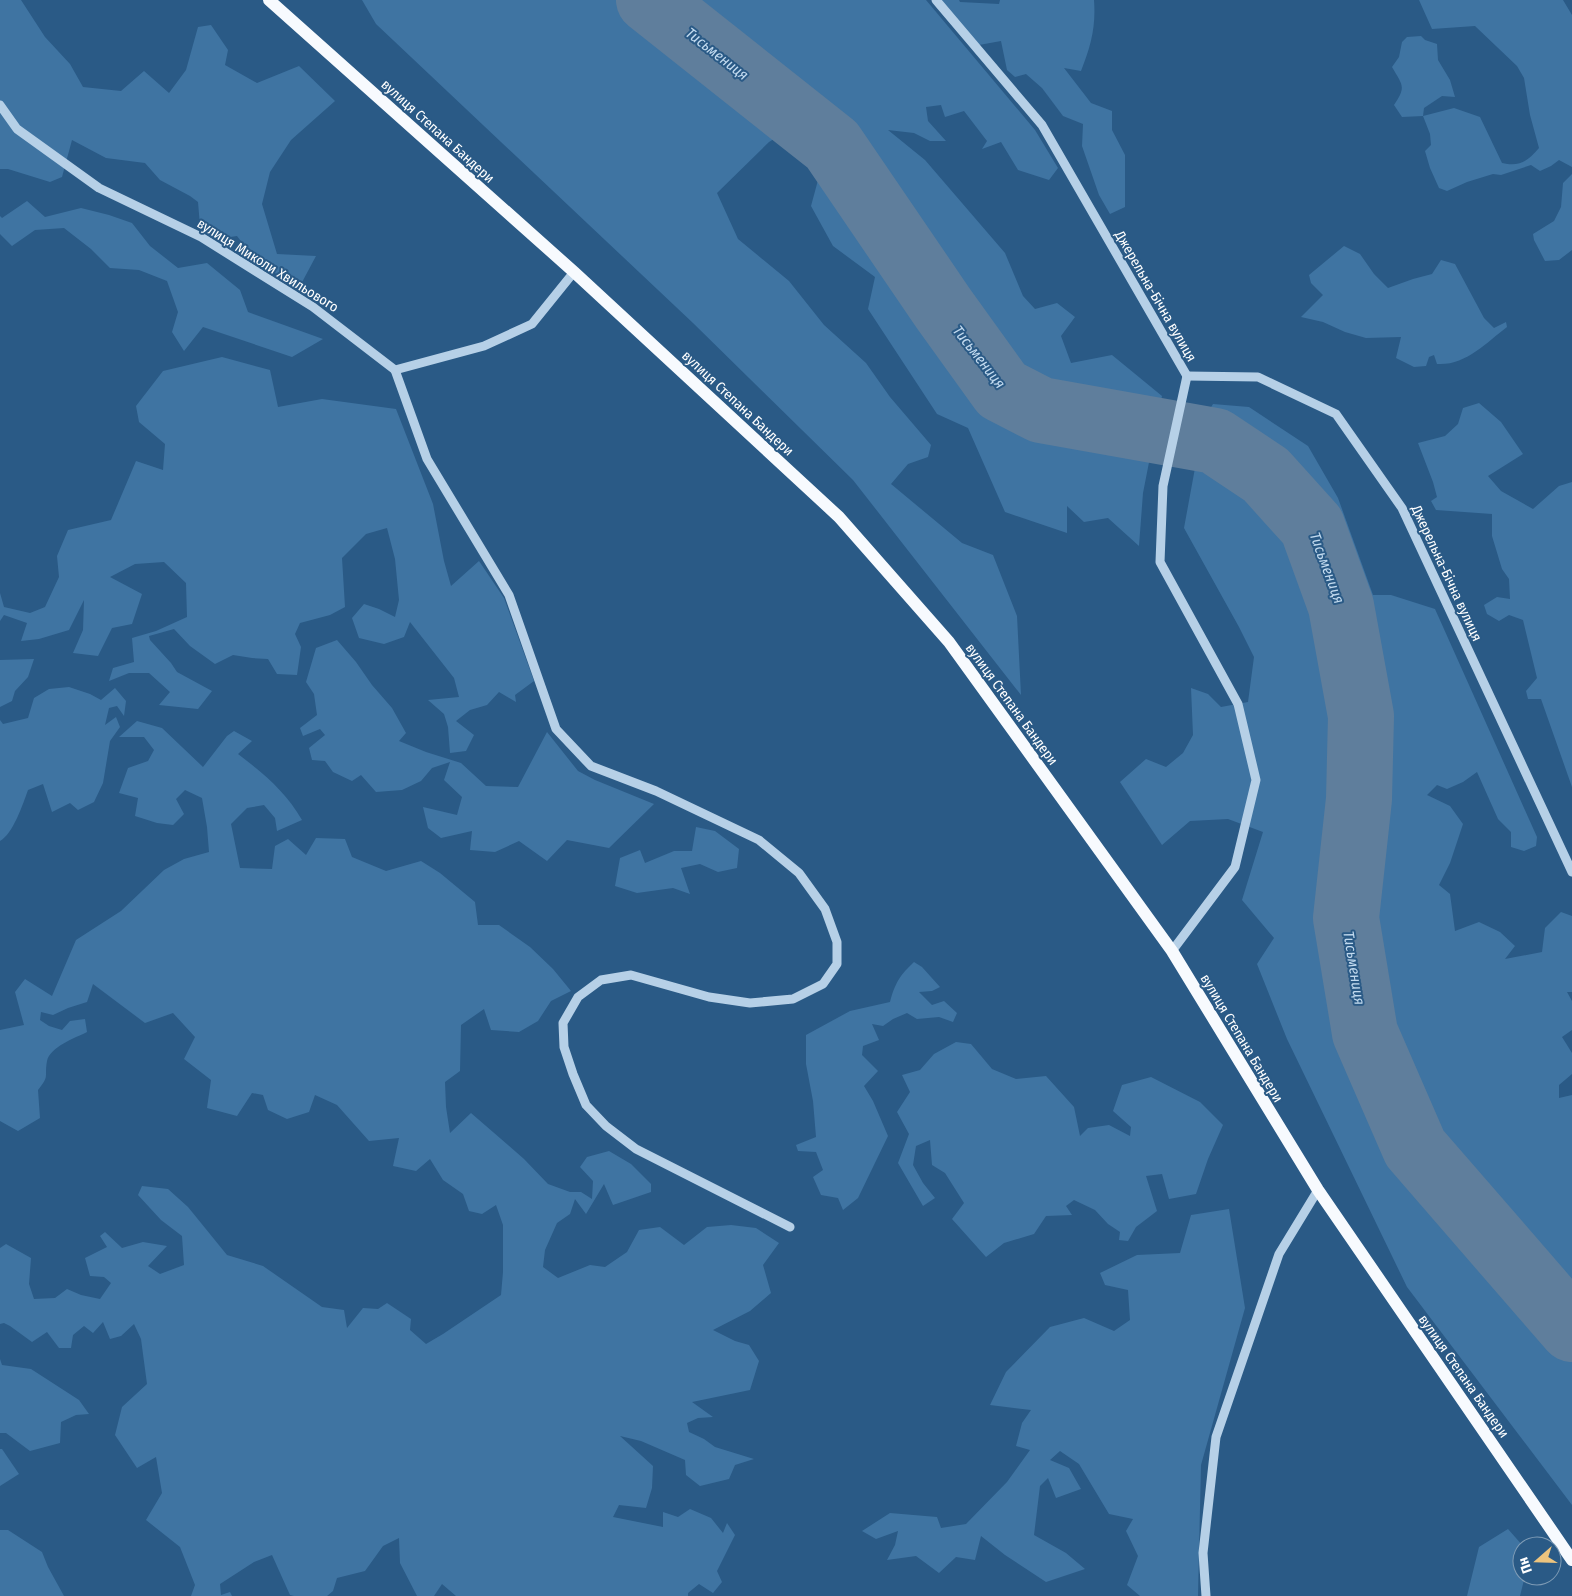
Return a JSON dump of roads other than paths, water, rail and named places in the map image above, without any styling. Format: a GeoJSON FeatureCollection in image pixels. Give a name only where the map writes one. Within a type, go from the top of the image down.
{"type":"FeatureCollection","features":[{"type":"Feature","properties":{"kind":"main road","name":"вулиця Степана Бандери"},"geometry":{"type":"LineString","coordinates":[[269,0],[574,272],[838,517],[949,642],[1172,951],[1318,1190],[1572,1560]]}},
{"type":"Feature","properties":{"kind":"street","name":"Джерельна-Бічна вулиця"},"geometry":{"type":"LineString","coordinates":[[936,0],[1042,125],[1187,376],[1258,377],[1336,414],[1402,508],[1572,872]]}},
{"type":"Feature","properties":{"kind":"street","name":"вулиця Миколи Хвильового"},"geometry":{"type":"LineString","coordinates":[[0,105],[17,128],[99,188],[201,237],[313,307],[395,370]]}},
{"type":"Feature","properties":{"kind":"street"},"geometry":{"type":"LineString","coordinates":[[574,272],[532,324],[484,346],[395,370],[427,459],[509,595],[556,729],[591,766],[656,791],[760,840],[799,873],[825,909],[838,942],[837,964],[823,984],[792,999],[750,1003],[709,997],[631,975],[601,980],[578,997],[563,1022],[564,1047],[572,1074],[586,1105],[606,1126],[636,1149],[790,1227]]}},
{"type":"Feature","properties":{"kind":"street"},"geometry":{"type":"LineString","coordinates":[[1172,951],[1235,867],[1256,780],[1238,704],[1160,562],[1163,486],[1187,376]]}},
{"type":"Feature","properties":{"kind":"street"},"geometry":{"type":"LineString","coordinates":[[1206,1596],[1203,1553],[1216,1438],[1279,1254],[1318,1190]]}},
{"type":"Feature","properties":{"kind":"waterway","name":"Тисьмениця"},"geometry":{"type":"LineString","coordinates":[[649,0],[832,145],[943,308],[1002,390],[1041,410],[1215,441],[1266,475],[1312,526],[1341,606],[1361,716],[1359,799],[1346,918],[1365,1033],[1415,1148],[1572,1329]]}}]}
